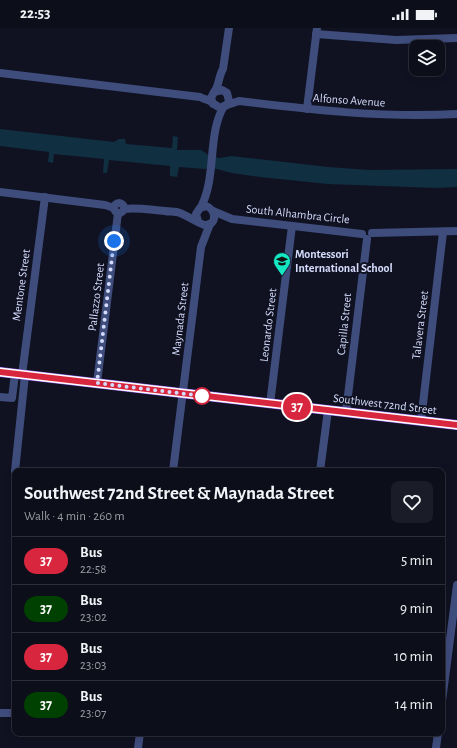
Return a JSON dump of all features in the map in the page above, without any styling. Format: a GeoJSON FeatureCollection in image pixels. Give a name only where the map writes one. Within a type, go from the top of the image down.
{"type":"FeatureCollection","features":[{"type":"Feature","properties":{"kind":"main road","name":"Southwest 72nd Street"},"geometry":{"type":"LineString","coordinates":[[0,372],[457,425]]}},
{"type":"Feature","properties":{"kind":"street"},"geometry":{"type":"LineString","coordinates":[[199,222],[196,214],[208,190],[218,121],[229,101],[225,85],[224,69],[229,28]]}},
{"type":"Feature","properties":{"kind":"street"},"geometry":{"type":"LineString","coordinates":[[307,109],[317,31],[396,40],[457,38]]}},
{"type":"Feature","properties":{"kind":"street"},"geometry":{"type":"LineString","coordinates":[[218,121],[211,98],[219,83],[221,72],[224,69]]}},
{"type":"Feature","properties":{"kind":"street"},"geometry":{"type":"LineString","coordinates":[[0,73],[200,97],[218,107],[226,106]]}},
{"type":"Feature","properties":{"kind":"street"},"geometry":{"type":"LineString","coordinates":[[200,97],[222,90],[227,93]]}},
{"type":"Feature","properties":{"kind":"street","name":"Alfonso Avenue"},"geometry":{"type":"LineString","coordinates":[[227,93],[239,101],[307,109],[382,115],[457,114]]}},
{"type":"Feature","properties":{"kind":"street","name":"Alfonso Avenue"},"geometry":{"type":"LineString","coordinates":[[226,106],[239,101]]}},
{"type":"Feature","properties":{"kind":"street"},"geometry":{"type":"LineString","coordinates":[[0,192],[105,205],[119,210],[138,208],[181,213],[205,225],[211,223],[215,217],[208,190]]}},
{"type":"Feature","properties":{"kind":"street","name":"Mentone Street"},"geometry":{"type":"LineString","coordinates":[[21,375],[45,197]]}},
{"type":"Feature","properties":{"kind":"street"},"geometry":{"type":"LineString","coordinates":[[181,213],[206,206],[212,210]]}},
{"type":"Feature","properties":{"kind":"street","name":"Pallazzo Street"},"geometry":{"type":"LineString","coordinates":[[97,383],[119,210]]}},
{"type":"Feature","properties":{"kind":"street","name":"South Alhambra Circle"},"geometry":{"type":"LineString","coordinates":[[212,210],[232,219]]}},
{"type":"Feature","properties":{"kind":"street","name":"South Alhambra Circle"},"geometry":{"type":"LineString","coordinates":[[211,223],[232,219],[367,235],[457,231]]}},
{"type":"Feature","properties":{"kind":"street","name":"Maynada Street"},"geometry":{"type":"LineString","coordinates":[[199,222],[201,229],[200,242],[202,247]]}},
{"type":"Feature","properties":{"kind":"street","name":"Maynada Street"},"geometry":{"type":"LineString","coordinates":[[173,468],[202,247],[211,223]]}},
{"type":"Feature","properties":{"kind":"street","name":"Leonardo Street"},"geometry":{"type":"LineString","coordinates":[[270,404],[292,226]]}},
{"type":"Feature","properties":{"kind":"street","name":"Talavera Street"},"geometry":{"type":"LineString","coordinates":[[421,421],[443,232]]}},
{"type":"Feature","properties":{"kind":"street","name":"Capilla Street"},"geometry":{"type":"LineString","coordinates":[[346,412],[367,235]]}},
{"type":"Feature","properties":{"kind":"street"},"geometry":{"type":"LineString","coordinates":[[0,397],[12,398],[21,375]]}},
{"type":"Feature","properties":{"kind":"street"},"geometry":{"type":"LineString","coordinates":[[15,468],[21,375]]}},
{"type":"Feature","properties":{"kind":"street"},"geometry":{"type":"LineString","coordinates":[[320,468],[328,410]]}},
{"type":"Feature","properties":{"kind":"street"},"geometry":{"type":"LineString","coordinates":[[445,682],[454,627],[457,585]]}},
{"type":"Feature","properties":{"kind":"street"},"geometry":{"type":"LineString","coordinates":[[0,713],[12,713]]}},
{"type":"Feature","properties":{"kind":"street"},"geometry":{"type":"LineString","coordinates":[[138,748],[140,736]]}},
{"type":"Feature","properties":{"kind":"street"},"geometry":{"type":"LineString","coordinates":[[436,748],[438,736]]}},
{"type":"Feature","properties":{"kind":"water"},"geometry":{"type":"Polygon","coordinates":[[[0,129],[114,142],[119,139],[125,139],[126,144],[172,148],[173,136],[178,137],[177,150],[201,150],[210,156],[220,158],[231,156],[369,170],[457,169],[457,187],[436,188],[328,184],[232,173],[209,167],[205,169],[179,167],[177,177],[170,176],[170,166],[109,160],[107,173],[103,173],[104,159],[54,154],[53,163],[48,162],[49,152],[0,146],[0,129]]]}},
{"type":"Feature","properties":{"kind":"bus line","name":"37"},"geometry":{"type":"LineString","coordinates":[[0,372],[457,425]]}},
{"type":"Feature","properties":{"kind":"place","name":"Montessori International School"},"geometry":{"type":"Point","coordinates":[282,276]}},
{"type":"Feature","properties":{"kind":"route"},"geometry":{"type":"LineString","coordinates":[[114,241],[97,383],[202,396]]}}]}
